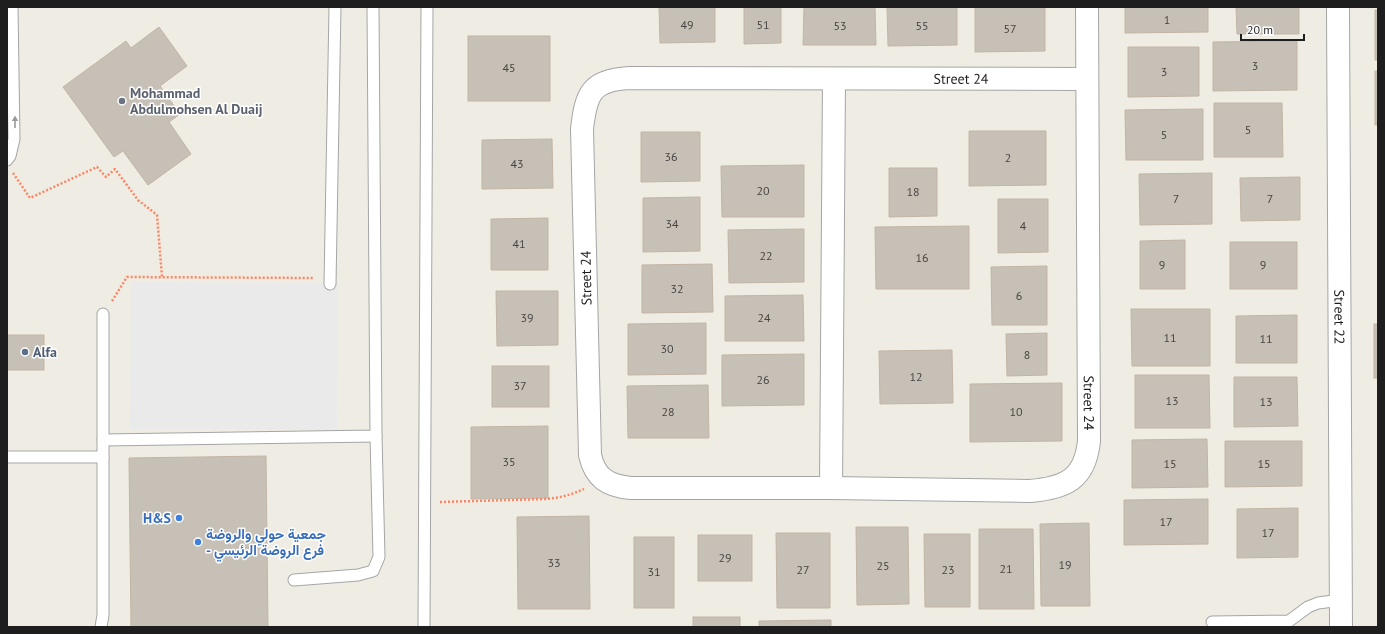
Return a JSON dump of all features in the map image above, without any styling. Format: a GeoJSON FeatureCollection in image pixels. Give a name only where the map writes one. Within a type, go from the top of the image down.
{"type":"FeatureCollection","features":[{"type":"Feature","properties":{"kind":"street","name":"Street 24"},"geometry":{"type":"LineString","coordinates":[[1087,7],[1089,441],[1088,452],[1083,467],[1077,474],[1069,481],[1057,486],[1030,491],[832,488],[631,488],[615,485],[600,477],[594,467],[590,454],[582,129],[586,106],[593,90],[604,82],[629,78],[1087,79]]}},
{"type":"Feature","properties":{"kind":"street","name":"Street 22"},"geometry":{"type":"LineString","coordinates":[[1338,7],[1341,627]]}},
{"type":"Feature","properties":{"kind":"street"},"geometry":{"type":"LineString","coordinates":[[832,488],[834,79]]}},
{"type":"Feature","properties":{"kind":"lane"},"geometry":{"type":"LineString","coordinates":[[9,165],[14,139],[12,7]]}},
{"type":"Feature","properties":{"kind":"lane"},"geometry":{"type":"LineString","coordinates":[[330,284],[335,7]]}},
{"type":"Feature","properties":{"kind":"lane"},"geometry":{"type":"LineString","coordinates":[[294,580],[358,575],[373,571],[379,557],[376,436],[373,7]]}},
{"type":"Feature","properties":{"kind":"lane"},"geometry":{"type":"LineString","coordinates":[[424,627],[427,7]]}},
{"type":"Feature","properties":{"kind":"lane"},"geometry":{"type":"LineString","coordinates":[[101,627],[103,615],[103,314]]}},
{"type":"Feature","properties":{"kind":"lane"},"geometry":{"type":"LineString","coordinates":[[103,440],[376,436]]}},
{"type":"Feature","properties":{"kind":"lane"},"geometry":{"type":"LineString","coordinates":[[7,456],[103,457]]}},
{"type":"Feature","properties":{"kind":"lane"},"geometry":{"type":"LineString","coordinates":[[1212,622],[1293,624],[1308,607],[1318,603],[1341,600]]}},
{"type":"Feature","properties":{"kind":"path"},"geometry":{"type":"LineString","coordinates":[[9,165],[30,198],[97,167],[106,177],[115,169],[138,200],[157,215],[162,277]]}},
{"type":"Feature","properties":{"kind":"path"},"geometry":{"type":"LineString","coordinates":[[103,314],[127,277],[318,278]]}},
{"type":"Feature","properties":{"kind":"path"},"geometry":{"type":"LineString","coordinates":[[425,502],[545,499],[560,497],[575,493],[600,477]]}},
{"type":"Feature","properties":{"kind":"shaded area"},"geometry":{"type":"Polygon","coordinates":[[[131,282],[338,283],[337,430],[130,429],[131,282]]]}},
{"type":"Feature","properties":{"kind":"building"},"geometry":{"type":"Polygon","coordinates":[[[659,7],[715,7],[715,42],[660,43],[659,7]]]}},
{"type":"Feature","properties":{"kind":"building"},"geometry":{"type":"Polygon","coordinates":[[[744,7],[781,7],[781,43],[744,44],[744,7]]]}},
{"type":"Feature","properties":{"kind":"building"},"geometry":{"type":"Polygon","coordinates":[[[804,7],[875,7],[876,45],[803,45],[804,7]]]}},
{"type":"Feature","properties":{"kind":"building"},"geometry":{"type":"Polygon","coordinates":[[[887,7],[957,7],[957,45],[888,46],[887,7]]]}},
{"type":"Feature","properties":{"kind":"building"},"geometry":{"type":"Polygon","coordinates":[[[975,7],[1045,7],[1045,51],[975,52],[975,7]]]}},
{"type":"Feature","properties":{"kind":"building"},"geometry":{"type":"Polygon","coordinates":[[[1125,7],[1208,7],[1208,32],[1125,33],[1125,7]]]}},
{"type":"Feature","properties":{"kind":"building"},"geometry":{"type":"Polygon","coordinates":[[[1236,7],[1299,7],[1299,34],[1237,34],[1236,7]]]}},
{"type":"Feature","properties":{"kind":"building"},"geometry":{"type":"Polygon","coordinates":[[[1375,10],[1378,10],[1378,60],[1375,60],[1375,10]]]}},
{"type":"Feature","properties":{"kind":"building","name":"Mohammad Abdulmohsen Al Duaij"},"geometry":{"type":"Polygon","coordinates":[[[159,27],[187,66],[160,86],[180,114],[169,122],[191,154],[148,185],[123,151],[114,157],[63,87],[126,41],[131,48],[159,27]]]}},
{"type":"Feature","properties":{"kind":"building"},"geometry":{"type":"Polygon","coordinates":[[[468,36],[550,36],[550,101],[468,101],[468,36]]]}},
{"type":"Feature","properties":{"kind":"building"},"geometry":{"type":"Polygon","coordinates":[[[1297,41],[1297,90],[1213,91],[1213,42],[1297,41]]]}},
{"type":"Feature","properties":{"kind":"building"},"geometry":{"type":"Polygon","coordinates":[[[1128,47],[1199,47],[1199,96],[1128,97],[1128,47]]]}},
{"type":"Feature","properties":{"kind":"building"},"geometry":{"type":"Polygon","coordinates":[[[1375,71],[1378,71],[1378,125],[1375,125],[1375,71]]]}},
{"type":"Feature","properties":{"kind":"building"},"geometry":{"type":"Polygon","coordinates":[[[1214,103],[1282,103],[1283,157],[1214,157],[1214,103]]]}},
{"type":"Feature","properties":{"kind":"building"},"geometry":{"type":"Polygon","coordinates":[[[1203,109],[1203,160],[1126,160],[1125,110],[1203,109]]]}},
{"type":"Feature","properties":{"kind":"building"},"geometry":{"type":"Polygon","coordinates":[[[969,131],[1046,131],[1046,185],[969,186],[969,131]]]}},
{"type":"Feature","properties":{"kind":"building"},"geometry":{"type":"Polygon","coordinates":[[[641,132],[700,132],[700,181],[641,182],[641,132]]]}},
{"type":"Feature","properties":{"kind":"building"},"geometry":{"type":"Polygon","coordinates":[[[552,139],[553,188],[482,189],[482,140],[552,139]]]}},
{"type":"Feature","properties":{"kind":"building"},"geometry":{"type":"Polygon","coordinates":[[[804,165],[804,217],[722,217],[721,166],[804,165]]]}},
{"type":"Feature","properties":{"kind":"building"},"geometry":{"type":"Polygon","coordinates":[[[889,168],[937,168],[937,216],[889,217],[889,168]]]}},
{"type":"Feature","properties":{"kind":"building"},"geometry":{"type":"Polygon","coordinates":[[[1212,173],[1212,224],[1140,225],[1139,174],[1212,173]]]}},
{"type":"Feature","properties":{"kind":"building"},"geometry":{"type":"Polygon","coordinates":[[[1300,177],[1300,220],[1241,221],[1240,178],[1300,177]]]}},
{"type":"Feature","properties":{"kind":"building"},"geometry":{"type":"Polygon","coordinates":[[[700,197],[700,251],[643,252],[643,198],[700,197]]]}},
{"type":"Feature","properties":{"kind":"building"},"geometry":{"type":"Polygon","coordinates":[[[998,199],[1048,199],[1048,252],[998,253],[998,199]]]}},
{"type":"Feature","properties":{"kind":"building"},"geometry":{"type":"Polygon","coordinates":[[[548,218],[548,270],[491,270],[491,219],[548,218]]]}},
{"type":"Feature","properties":{"kind":"building"},"geometry":{"type":"Polygon","coordinates":[[[969,226],[969,289],[876,289],[875,227],[969,226]]]}},
{"type":"Feature","properties":{"kind":"building"},"geometry":{"type":"Polygon","coordinates":[[[804,229],[804,282],[729,283],[728,230],[804,229]]]}},
{"type":"Feature","properties":{"kind":"building"},"geometry":{"type":"Polygon","coordinates":[[[1185,240],[1185,289],[1140,289],[1140,241],[1185,240]]]}},
{"type":"Feature","properties":{"kind":"building"},"geometry":{"type":"Polygon","coordinates":[[[1230,242],[1297,242],[1297,289],[1230,289],[1230,242]]]}},
{"type":"Feature","properties":{"kind":"building"},"geometry":{"type":"Polygon","coordinates":[[[712,264],[713,312],[642,313],[642,265],[712,264]]]}},
{"type":"Feature","properties":{"kind":"building"},"geometry":{"type":"Polygon","coordinates":[[[1047,266],[1047,325],[992,325],[991,267],[1047,266]]]}},
{"type":"Feature","properties":{"kind":"building"},"geometry":{"type":"Polygon","coordinates":[[[496,291],[558,291],[558,345],[497,346],[496,291]]]}},
{"type":"Feature","properties":{"kind":"building"},"geometry":{"type":"Polygon","coordinates":[[[803,295],[804,341],[725,341],[725,296],[803,295]]]}},
{"type":"Feature","properties":{"kind":"building"},"geometry":{"type":"Polygon","coordinates":[[[1131,309],[1210,309],[1210,366],[1132,366],[1131,309]]]}},
{"type":"Feature","properties":{"kind":"building"},"geometry":{"type":"Polygon","coordinates":[[[1297,315],[1297,363],[1236,363],[1236,316],[1297,315]]]}},
{"type":"Feature","properties":{"kind":"building"},"geometry":{"type":"Polygon","coordinates":[[[706,323],[706,374],[628,375],[628,324],[706,323]]]}},
{"type":"Feature","properties":{"kind":"building"},"geometry":{"type":"Polygon","coordinates":[[[1374,324],[1378,324],[1378,378],[1374,378],[1374,324]]]}},
{"type":"Feature","properties":{"kind":"building"},"geometry":{"type":"Polygon","coordinates":[[[1047,333],[1047,375],[1007,376],[1006,334],[1047,333]]]}},
{"type":"Feature","properties":{"kind":"building","name":"Alfa"},"geometry":{"type":"Polygon","coordinates":[[[7,335],[44,335],[44,370],[7,370],[7,335]]]}},
{"type":"Feature","properties":{"kind":"building"},"geometry":{"type":"Polygon","coordinates":[[[952,350],[953,403],[880,404],[879,351],[952,350]]]}},
{"type":"Feature","properties":{"kind":"building"},"geometry":{"type":"Polygon","coordinates":[[[804,354],[804,405],[722,406],[722,355],[804,354]]]}},
{"type":"Feature","properties":{"kind":"building"},"geometry":{"type":"Polygon","coordinates":[[[492,366],[549,366],[549,407],[492,407],[492,366]]]}},
{"type":"Feature","properties":{"kind":"building"},"geometry":{"type":"Polygon","coordinates":[[[1135,375],[1209,375],[1210,428],[1135,428],[1135,375]]]}},
{"type":"Feature","properties":{"kind":"building"},"geometry":{"type":"Polygon","coordinates":[[[1234,377],[1297,377],[1298,426],[1234,427],[1234,377]]]}},
{"type":"Feature","properties":{"kind":"building"},"geometry":{"type":"Polygon","coordinates":[[[1062,383],[1062,441],[970,442],[970,384],[1062,383]]]}},
{"type":"Feature","properties":{"kind":"building"},"geometry":{"type":"Polygon","coordinates":[[[708,385],[709,438],[628,438],[627,386],[708,385]]]}},
{"type":"Feature","properties":{"kind":"building"},"geometry":{"type":"Polygon","coordinates":[[[548,426],[548,498],[471,499],[471,427],[548,426]]]}},
{"type":"Feature","properties":{"kind":"building"},"geometry":{"type":"Polygon","coordinates":[[[1207,439],[1208,487],[1132,488],[1132,440],[1207,439]]]}},
{"type":"Feature","properties":{"kind":"building"},"geometry":{"type":"Polygon","coordinates":[[[1225,441],[1302,441],[1302,486],[1225,487],[1225,441]]]}},
{"type":"Feature","properties":{"kind":"building","name":"جمعية حولي والروضة - فرع الروضة الرئيسي"},"geometry":{"type":"Polygon","coordinates":[[[266,456],[268,627],[131,627],[129,458],[266,456]]]}},
{"type":"Feature","properties":{"kind":"building"},"geometry":{"type":"Polygon","coordinates":[[[1208,499],[1208,544],[1124,545],[1124,500],[1208,499]]]}},
{"type":"Feature","properties":{"kind":"building"},"geometry":{"type":"Polygon","coordinates":[[[1298,508],[1298,557],[1237,558],[1237,509],[1298,508]]]}},
{"type":"Feature","properties":{"kind":"building"},"geometry":{"type":"Polygon","coordinates":[[[589,516],[590,609],[518,609],[517,517],[589,516]]]}},
{"type":"Feature","properties":{"kind":"building"},"geometry":{"type":"Polygon","coordinates":[[[1089,523],[1090,606],[1041,606],[1040,524],[1089,523]]]}},
{"type":"Feature","properties":{"kind":"building"},"geometry":{"type":"Polygon","coordinates":[[[856,527],[908,527],[909,604],[857,605],[856,527]]]}},
{"type":"Feature","properties":{"kind":"building"},"geometry":{"type":"Polygon","coordinates":[[[979,529],[1033,529],[1034,609],[979,609],[979,529]]]}},
{"type":"Feature","properties":{"kind":"building"},"geometry":{"type":"Polygon","coordinates":[[[776,533],[830,533],[830,608],[777,608],[776,533]]]}},
{"type":"Feature","properties":{"kind":"building"},"geometry":{"type":"Polygon","coordinates":[[[924,534],[970,534],[970,607],[925,607],[924,534]]]}},
{"type":"Feature","properties":{"kind":"building"},"geometry":{"type":"Polygon","coordinates":[[[698,535],[752,535],[752,581],[698,581],[698,535]]]}},
{"type":"Feature","properties":{"kind":"building"},"geometry":{"type":"Polygon","coordinates":[[[634,537],[674,537],[674,608],[634,608],[634,537]]]}},
{"type":"Feature","properties":{"kind":"building"},"geometry":{"type":"Polygon","coordinates":[[[693,617],[740,617],[740,627],[693,627],[693,617]]]}},
{"type":"Feature","properties":{"kind":"building"},"geometry":{"type":"Polygon","coordinates":[[[831,620],[831,627],[759,627],[759,621],[831,620]]]}},
{"type":"Feature","properties":{"kind":"place","name":"Mohammad Abdulmohsen Al Duaij"},"geometry":{"type":"Point","coordinates":[122,101]}},
{"type":"Feature","properties":{"kind":"place","name":"Alfa"},"geometry":{"type":"Point","coordinates":[25,352]}},
{"type":"Feature","properties":{"kind":"place","name":"H&S"},"geometry":{"type":"Point","coordinates":[179,518]}},
{"type":"Feature","properties":{"kind":"place","name":"جمعية حولي والروضة - فرع الروضة الرئيسي"},"geometry":{"type":"Point","coordinates":[198,542]}}]}
